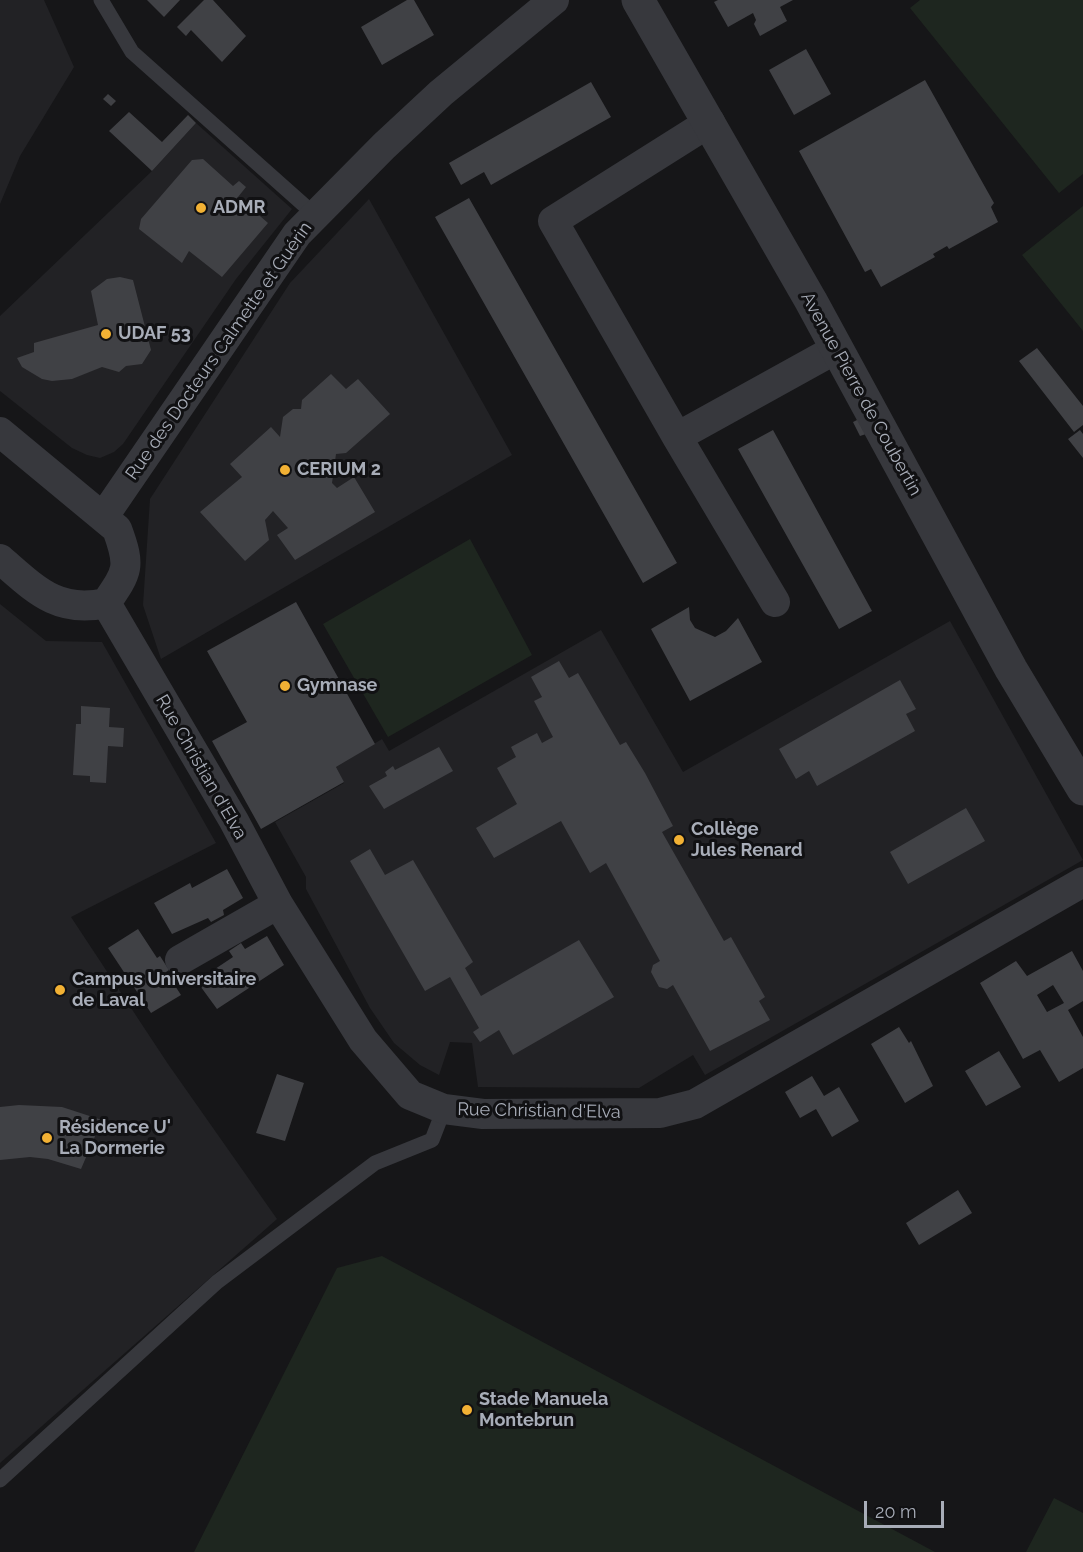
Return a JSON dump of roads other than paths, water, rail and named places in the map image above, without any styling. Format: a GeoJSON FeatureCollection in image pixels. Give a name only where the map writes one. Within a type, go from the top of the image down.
{"type":"FeatureCollection","features":[{"type":"Feature","properties":{"kind":"street","name":"Rue des Docteurs Calmette et Guérin"},"geometry":{"type":"LineString","coordinates":[[104,516],[297,234],[314,214],[441,93],[554,0]]}},
{"type":"Feature","properties":{"kind":"street","name":"Avenue Pierre de Coubertin"},"geometry":{"type":"LineString","coordinates":[[638,0],[710,122],[1011,669],[1083,789]]}},
{"type":"Feature","properties":{"kind":"street"},"geometry":{"type":"LineString","coordinates":[[710,122],[553,220],[677,437],[775,602]]}},
{"type":"Feature","properties":{"kind":"street"},"geometry":{"type":"LineString","coordinates":[[677,437],[836,349]]}},
{"type":"Feature","properties":{"kind":"street"},"geometry":{"type":"LineString","coordinates":[[0,432],[117,529],[125,552],[126,574],[106,603],[85,608],[65,604],[35,589],[0,559]]}},
{"type":"Feature","properties":{"kind":"street","name":"Rue Christian d'Elva"},"geometry":{"type":"LineString","coordinates":[[106,603],[234,821],[278,904],[363,1040],[410,1095],[444,1109],[483,1114],[660,1113],[695,1104],[1083,882]]}},
{"type":"Feature","properties":{"kind":"street"},"geometry":{"type":"LineString","coordinates":[[180,960],[278,904]]}},
{"type":"Feature","properties":{"kind":"lane"},"geometry":{"type":"LineString","coordinates":[[101,0],[132,52],[314,214]]}},
{"type":"Feature","properties":{"kind":"lane"},"geometry":{"type":"LineString","coordinates":[[0,1480],[217,1282],[375,1163],[432,1140],[444,1109]]}},
{"type":"Feature","properties":{"kind":"place","name":"ADMR"},"geometry":{"type":"Point","coordinates":[201,208]}},
{"type":"Feature","properties":{"kind":"place","name":"UDAF 53"},"geometry":{"type":"Point","coordinates":[106,334]}},
{"type":"Feature","properties":{"kind":"place","name":"CERIUM 2"},"geometry":{"type":"Point","coordinates":[285,470]}},
{"type":"Feature","properties":{"kind":"place","name":"Gymnase"},"geometry":{"type":"Point","coordinates":[285,686]}},
{"type":"Feature","properties":{"kind":"place","name":"Collège Jules Renard"},"geometry":{"type":"Point","coordinates":[679,840]}},
{"type":"Feature","properties":{"kind":"place","name":"Campus Universitaire de Laval"},"geometry":{"type":"Point","coordinates":[60,990]}},
{"type":"Feature","properties":{"kind":"place","name":"Résidence U' La Dormerie"},"geometry":{"type":"Point","coordinates":[47,1138]}},
{"type":"Feature","properties":{"kind":"place","name":"Stade Manuela Montebrun"},"geometry":{"type":"Point","coordinates":[467,1410]}}]}
